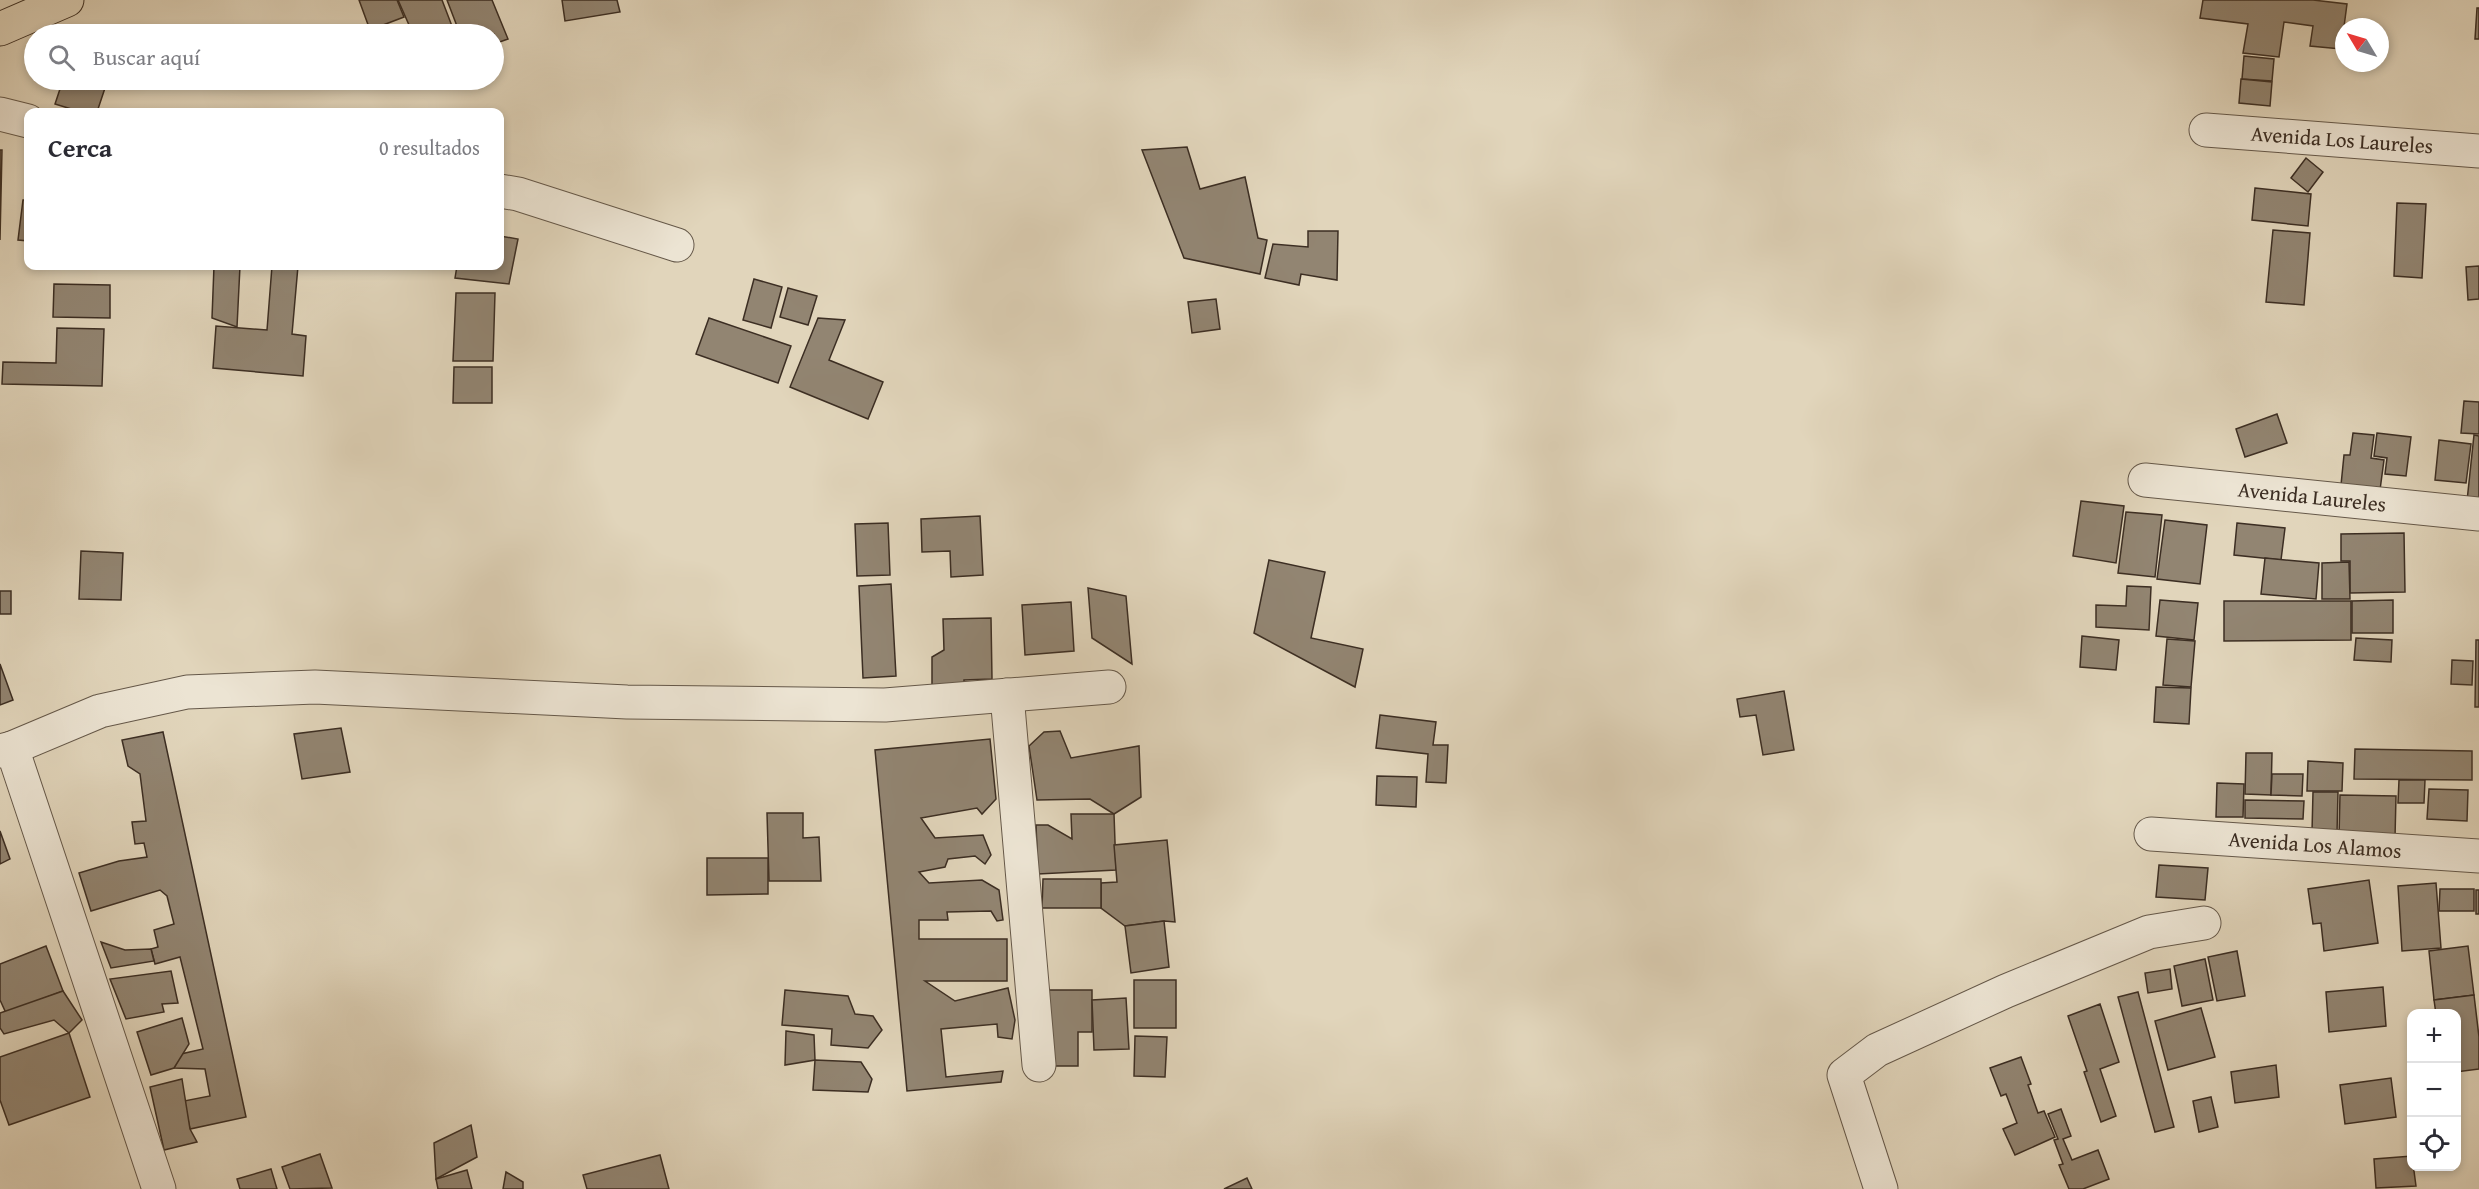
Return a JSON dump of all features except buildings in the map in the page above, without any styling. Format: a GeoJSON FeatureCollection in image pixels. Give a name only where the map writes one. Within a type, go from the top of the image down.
{"type":"FeatureCollection","features":[{"type":"Feature","properties":{"kind":"highway"},"geometry":{"type":"LineString","coordinates":[[0,29],[67,0]]}},
{"type":"Feature","properties":{"kind":"street"},"geometry":{"type":"LineString","coordinates":[[0,114],[24,120]]}},
{"type":"Feature","properties":{"kind":"street","name":"Avenida Los Laureles"},"geometry":{"type":"LineString","coordinates":[[2206,130],[2479,151]]}},
{"type":"Feature","properties":{"kind":"street"},"geometry":{"type":"LineString","coordinates":[[504,192],[518,194],[677,245]]}},
{"type":"Feature","properties":{"kind":"street","name":"Avenida Laureles"},"geometry":{"type":"LineString","coordinates":[[2145,480],[2479,514]]}},
{"type":"Feature","properties":{"kind":"street"},"geometry":{"type":"LineString","coordinates":[[159,1189],[6,750],[100,711],[187,692],[315,687],[627,702],[885,705],[1109,687]]}},
{"type":"Feature","properties":{"kind":"street"},"geometry":{"type":"LineString","coordinates":[[1008,695],[1039,1065]]}},
{"type":"Feature","properties":{"kind":"street","name":"Avenida Los Alamos"},"geometry":{"type":"LineString","coordinates":[[2151,834],[2479,856]]}},
{"type":"Feature","properties":{"kind":"street"},"geometry":{"type":"LineString","coordinates":[[1881,1189],[1844,1075],[1877,1050],[2006,991],[2149,932],[2204,923]]}}]}
